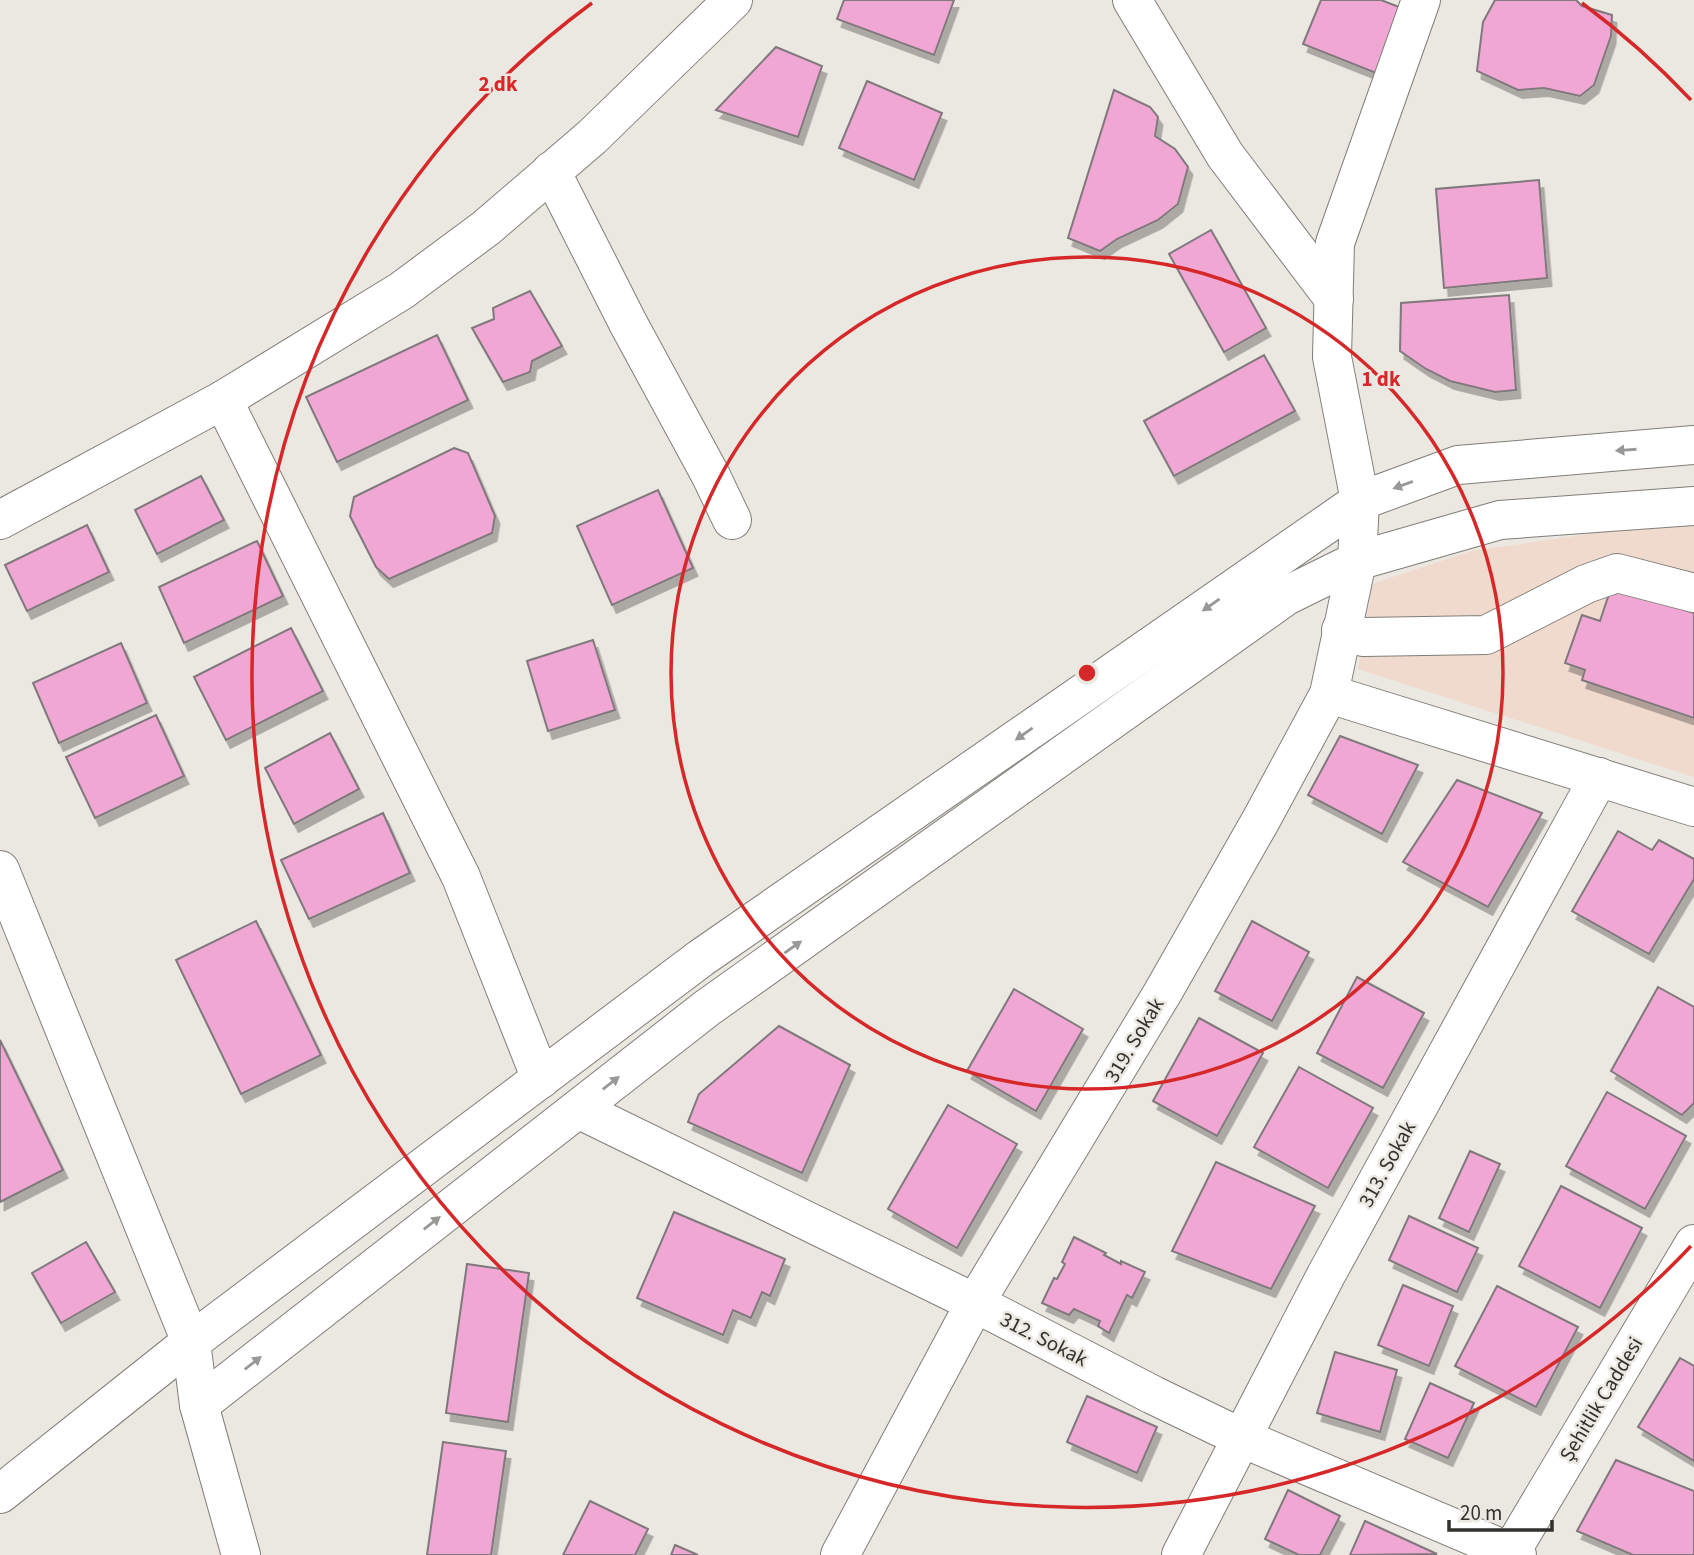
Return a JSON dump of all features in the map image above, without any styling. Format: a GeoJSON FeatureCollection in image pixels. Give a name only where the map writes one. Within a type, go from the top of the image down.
{"type":"FeatureCollection","features":[{"type":"Feature","properties":{"kind":"street"},"geometry":{"type":"LineString","coordinates":[[0,520],[223,400],[401,291],[486,228],[592,137],[733,0]]}},
{"type":"Feature","properties":{"kind":"street"},"geometry":{"type":"LineString","coordinates":[[1132,0],[1225,155],[1334,299]]}},
{"type":"Feature","properties":{"kind":"street","name":"319. Sokak"},"geometry":{"type":"LineString","coordinates":[[840,1555],[975,1303],[1169,980],[1261,820],[1329,694],[1357,561],[1360,501],[1332,357],[1335,243],[1421,0]]}},
{"type":"Feature","properties":{"kind":"street"},"geometry":{"type":"LineString","coordinates":[[551,171],[732,520]]}},
{"type":"Feature","properties":{"kind":"street"},"geometry":{"type":"LineString","coordinates":[[223,400],[461,877],[541,1079]]}},
{"type":"Feature","properties":{"kind":"street"},"geometry":{"type":"LineString","coordinates":[[0,1494],[191,1342],[701,958],[1360,501],[1458,465],[1694,445]]}},
{"type":"Feature","properties":{"kind":"street"},"geometry":{"type":"LineString","coordinates":[[199,1405],[707,1008],[1286,596],[1357,561],[1500,520],[1694,506]]}},
{"type":"Feature","properties":{"kind":"street"},"geometry":{"type":"LineString","coordinates":[[1341,630],[1363,637],[1486,635],[1586,584],[1617,573],[1694,593]]}},
{"type":"Feature","properties":{"kind":"street"},"geometry":{"type":"LineString","coordinates":[[1329,694],[1694,807]]}},
{"type":"Feature","properties":{"kind":"street","name":"313. Sokak"},"geometry":{"type":"LineString","coordinates":[[1181,1555],[1326,1275],[1599,777]]}},
{"type":"Feature","properties":{"kind":"street"},"geometry":{"type":"LineString","coordinates":[[0,870],[191,1342],[199,1405],[241,1555]]}},
{"type":"Feature","properties":{"kind":"street","name":"312. Sokak"},"geometry":{"type":"LineString","coordinates":[[578,1109],[975,1303],[1242,1438],[1512,1554]]}},
{"type":"Feature","properties":{"kind":"street","name":"Şehitlik Caddesi"},"geometry":{"type":"LineString","coordinates":[[1512,1554],[1694,1244]]}},
{"type":"Feature","properties":{"kind":"shaded area"},"geometry":{"type":"Polygon","coordinates":[[[1694,526],[1694,777],[1358,669],[1372,584],[1472,551],[1603,532],[1694,526]]]}},
{"type":"Feature","properties":{"kind":"building"},"geometry":{"type":"Polygon","coordinates":[[[844,0],[954,0],[934,55],[837,19],[844,0]]]}},
{"type":"Feature","properties":{"kind":"building"},"geometry":{"type":"Polygon","coordinates":[[[1321,0],[1381,0],[1407,10],[1381,75],[1303,44],[1321,0]]]}},
{"type":"Feature","properties":{"kind":"building"},"geometry":{"type":"Polygon","coordinates":[[[1495,0],[1576,0],[1582,6],[1612,15],[1611,36],[1594,85],[1580,96],[1544,88],[1518,90],[1477,71],[1483,22],[1495,0]]]}},
{"type":"Feature","properties":{"kind":"building"},"geometry":{"type":"Polygon","coordinates":[[[776,47],[822,66],[798,137],[716,110],[776,47]]]}},
{"type":"Feature","properties":{"kind":"building"},"geometry":{"type":"Polygon","coordinates":[[[867,81],[942,113],[914,180],[839,148],[867,81]]]}},
{"type":"Feature","properties":{"kind":"building"},"geometry":{"type":"Polygon","coordinates":[[[1114,90],[1150,107],[1158,117],[1155,136],[1175,149],[1188,167],[1178,204],[1158,220],[1117,239],[1100,251],[1068,238],[1114,90]]]}},
{"type":"Feature","properties":{"kind":"building"},"geometry":{"type":"Polygon","coordinates":[[[1539,180],[1547,278],[1444,288],[1436,189],[1539,180]]]}},
{"type":"Feature","properties":{"kind":"building"},"geometry":{"type":"Polygon","coordinates":[[[1211,230],[1266,328],[1224,352],[1169,254],[1211,230]]]}},
{"type":"Feature","properties":{"kind":"building"},"geometry":{"type":"Polygon","coordinates":[[[530,291],[562,346],[532,361],[530,372],[503,382],[472,328],[494,319],[493,308],[530,291]]]}},
{"type":"Feature","properties":{"kind":"building"},"geometry":{"type":"Polygon","coordinates":[[[1509,295],[1516,390],[1495,392],[1450,381],[1400,351],[1401,303],[1509,295]]]}},
{"type":"Feature","properties":{"kind":"building"},"geometry":{"type":"Polygon","coordinates":[[[437,335],[468,400],[337,462],[306,397],[437,335]]]}},
{"type":"Feature","properties":{"kind":"building"},"geometry":{"type":"Polygon","coordinates":[[[1264,355],[1295,411],[1174,476],[1144,421],[1264,355]]]}},
{"type":"Feature","properties":{"kind":"building"},"geometry":{"type":"Polygon","coordinates":[[[454,448],[468,453],[495,516],[492,533],[389,579],[376,567],[350,516],[354,497],[454,448]]]}},
{"type":"Feature","properties":{"kind":"building"},"geometry":{"type":"Polygon","coordinates":[[[201,476],[224,520],[157,554],[135,510],[201,476]]]}},
{"type":"Feature","properties":{"kind":"building"},"geometry":{"type":"Polygon","coordinates":[[[658,490],[693,568],[612,605],[577,526],[658,490]]]}},
{"type":"Feature","properties":{"kind":"building"},"geometry":{"type":"Polygon","coordinates":[[[87,525],[109,572],[27,611],[5,565],[87,525]]]}},
{"type":"Feature","properties":{"kind":"building"},"geometry":{"type":"Polygon","coordinates":[[[257,541],[283,596],[184,643],[159,587],[257,541]]]}},
{"type":"Feature","properties":{"kind":"building"},"geometry":{"type":"Polygon","coordinates":[[[1612,585],[1694,613],[1694,718],[1582,680],[1585,670],[1565,663],[1582,615],[1600,621],[1612,585]]]}},
{"type":"Feature","properties":{"kind":"building"},"geometry":{"type":"Polygon","coordinates":[[[291,628],[323,691],[226,740],[194,677],[291,628]]]}},
{"type":"Feature","properties":{"kind":"building"},"geometry":{"type":"Polygon","coordinates":[[[593,640],[615,710],[548,731],[527,661],[593,640]]]}},
{"type":"Feature","properties":{"kind":"building"},"geometry":{"type":"Polygon","coordinates":[[[121,643],[147,703],[59,743],[33,683],[121,643]]]}},
{"type":"Feature","properties":{"kind":"building"},"geometry":{"type":"Polygon","coordinates":[[[156,715],[184,776],[95,818],[66,757],[156,715]]]}},
{"type":"Feature","properties":{"kind":"building"},"geometry":{"type":"Polygon","coordinates":[[[330,733],[359,789],[294,824],[265,768],[330,733]]]}},
{"type":"Feature","properties":{"kind":"building"},"geometry":{"type":"Polygon","coordinates":[[[1340,736],[1418,765],[1382,834],[1308,795],[1340,736]]]}},
{"type":"Feature","properties":{"kind":"building"},"geometry":{"type":"Polygon","coordinates":[[[1457,780],[1542,813],[1488,907],[1403,862],[1457,780]]]}},
{"type":"Feature","properties":{"kind":"building"},"geometry":{"type":"Polygon","coordinates":[[[383,813],[410,873],[309,919],[281,860],[383,813]]]}},
{"type":"Feature","properties":{"kind":"building"},"geometry":{"type":"Polygon","coordinates":[[[1618,831],[1652,850],[1659,840],[1694,859],[1694,879],[1649,954],[1572,911],[1618,831]]]}},
{"type":"Feature","properties":{"kind":"building"},"geometry":{"type":"Polygon","coordinates":[[[256,921],[321,1055],[241,1094],[176,960],[256,921]]]}},
{"type":"Feature","properties":{"kind":"building"},"geometry":{"type":"Polygon","coordinates":[[[1252,921],[1309,952],[1272,1021],[1215,991],[1252,921]]]}},
{"type":"Feature","properties":{"kind":"building"},"geometry":{"type":"Polygon","coordinates":[[[1357,977],[1424,1013],[1383,1088],[1317,1053],[1357,977]]]}},
{"type":"Feature","properties":{"kind":"building"},"geometry":{"type":"Polygon","coordinates":[[[1658,987],[1694,1007],[1694,1103],[1682,1115],[1611,1071],[1658,987]]]}},
{"type":"Feature","properties":{"kind":"building"},"geometry":{"type":"Polygon","coordinates":[[[1014,989],[1083,1029],[1036,1111],[967,1071],[1014,989]]]}},
{"type":"Feature","properties":{"kind":"building"},"geometry":{"type":"Polygon","coordinates":[[[1199,1018],[1263,1053],[1217,1136],[1153,1101],[1199,1018]]]}},
{"type":"Feature","properties":{"kind":"building"},"geometry":{"type":"Polygon","coordinates":[[[779,1026],[850,1065],[802,1173],[688,1122],[699,1094],[779,1026]]]}},
{"type":"Feature","properties":{"kind":"building"},"geometry":{"type":"Polygon","coordinates":[[[0,1040],[63,1170],[0,1202],[0,1040]]]}},
{"type":"Feature","properties":{"kind":"building"},"geometry":{"type":"Polygon","coordinates":[[[1299,1067],[1373,1108],[1328,1188],[1254,1147],[1299,1067]]]}},
{"type":"Feature","properties":{"kind":"building"},"geometry":{"type":"Polygon","coordinates":[[[1607,1092],[1686,1136],[1645,1209],[1566,1166],[1607,1092]]]}},
{"type":"Feature","properties":{"kind":"building"},"geometry":{"type":"Polygon","coordinates":[[[948,1105],[1017,1144],[957,1248],[888,1209],[948,1105]]]}},
{"type":"Feature","properties":{"kind":"building"},"geometry":{"type":"Polygon","coordinates":[[[1470,1151],[1500,1164],[1469,1232],[1439,1218],[1470,1151]]]}},
{"type":"Feature","properties":{"kind":"building"},"geometry":{"type":"Polygon","coordinates":[[[1216,1162],[1315,1206],[1271,1289],[1172,1251],[1216,1162]]]}},
{"type":"Feature","properties":{"kind":"building"},"geometry":{"type":"Polygon","coordinates":[[[1561,1186],[1642,1228],[1600,1308],[1519,1266],[1561,1186]]]}},
{"type":"Feature","properties":{"kind":"building"},"geometry":{"type":"Polygon","coordinates":[[[674,1212],[785,1259],[770,1296],[762,1292],[751,1318],[733,1310],[723,1335],[637,1298],[674,1212]]]}},
{"type":"Feature","properties":{"kind":"building"},"geometry":{"type":"Polygon","coordinates":[[[1409,1216],[1478,1248],[1457,1292],[1389,1260],[1409,1216]]]}},
{"type":"Feature","properties":{"kind":"building"},"geometry":{"type":"Polygon","coordinates":[[[1074,1237],[1121,1264],[1121,1261],[1145,1272],[1132,1298],[1127,1295],[1109,1333],[1098,1326],[1100,1321],[1074,1309],[1069,1315],[1042,1303],[1054,1278],[1057,1279],[1065,1264],[1062,1262],[1074,1237]]]}},
{"type":"Feature","properties":{"kind":"building"},"geometry":{"type":"Polygon","coordinates":[[[86,1242],[115,1292],[61,1323],[32,1273],[86,1242]]]}},
{"type":"Feature","properties":{"kind":"building"},"geometry":{"type":"Polygon","coordinates":[[[467,1264],[529,1273],[508,1422],[446,1413],[467,1264]]]}},
{"type":"Feature","properties":{"kind":"building"},"geometry":{"type":"Polygon","coordinates":[[[1403,1285],[1453,1306],[1429,1366],[1378,1345],[1403,1285]]]}},
{"type":"Feature","properties":{"kind":"building"},"geometry":{"type":"Polygon","coordinates":[[[1497,1286],[1578,1327],[1536,1407],[1455,1366],[1497,1286]]]}},
{"type":"Feature","properties":{"kind":"building"},"geometry":{"type":"Polygon","coordinates":[[[1335,1352],[1397,1370],[1380,1432],[1317,1413],[1335,1352]]]}},
{"type":"Feature","properties":{"kind":"building"},"geometry":{"type":"Polygon","coordinates":[[[1680,1358],[1694,1366],[1694,1461],[1638,1427],[1680,1358]]]}},
{"type":"Feature","properties":{"kind":"building"},"geometry":{"type":"Polygon","coordinates":[[[1430,1383],[1474,1403],[1448,1458],[1405,1439],[1430,1383]]]}},
{"type":"Feature","properties":{"kind":"building"},"geometry":{"type":"Polygon","coordinates":[[[1087,1396],[1157,1427],[1137,1473],[1067,1442],[1087,1396]]]}},
{"type":"Feature","properties":{"kind":"building"},"geometry":{"type":"Polygon","coordinates":[[[443,1442],[506,1451],[491,1555],[427,1555],[443,1442]]]}},
{"type":"Feature","properties":{"kind":"building"},"geometry":{"type":"Polygon","coordinates":[[[1616,1460],[1694,1491],[1694,1555],[1633,1555],[1577,1531],[1616,1460]]]}},
{"type":"Feature","properties":{"kind":"building"},"geometry":{"type":"Polygon","coordinates":[[[1288,1490],[1340,1516],[1320,1555],[1299,1555],[1265,1539],[1288,1490]]]}},
{"type":"Feature","properties":{"kind":"building"},"geometry":{"type":"Polygon","coordinates":[[[590,1501],[648,1529],[635,1555],[563,1555],[590,1501]]]}},
{"type":"Feature","properties":{"kind":"building"},"geometry":{"type":"Polygon","coordinates":[[[1365,1521],[1437,1554],[1350,1555],[1365,1521]]]}},
{"type":"Feature","properties":{"kind":"building"},"geometry":{"type":"Polygon","coordinates":[[[675,1545],[698,1555],[671,1555],[675,1545]]]}}]}
